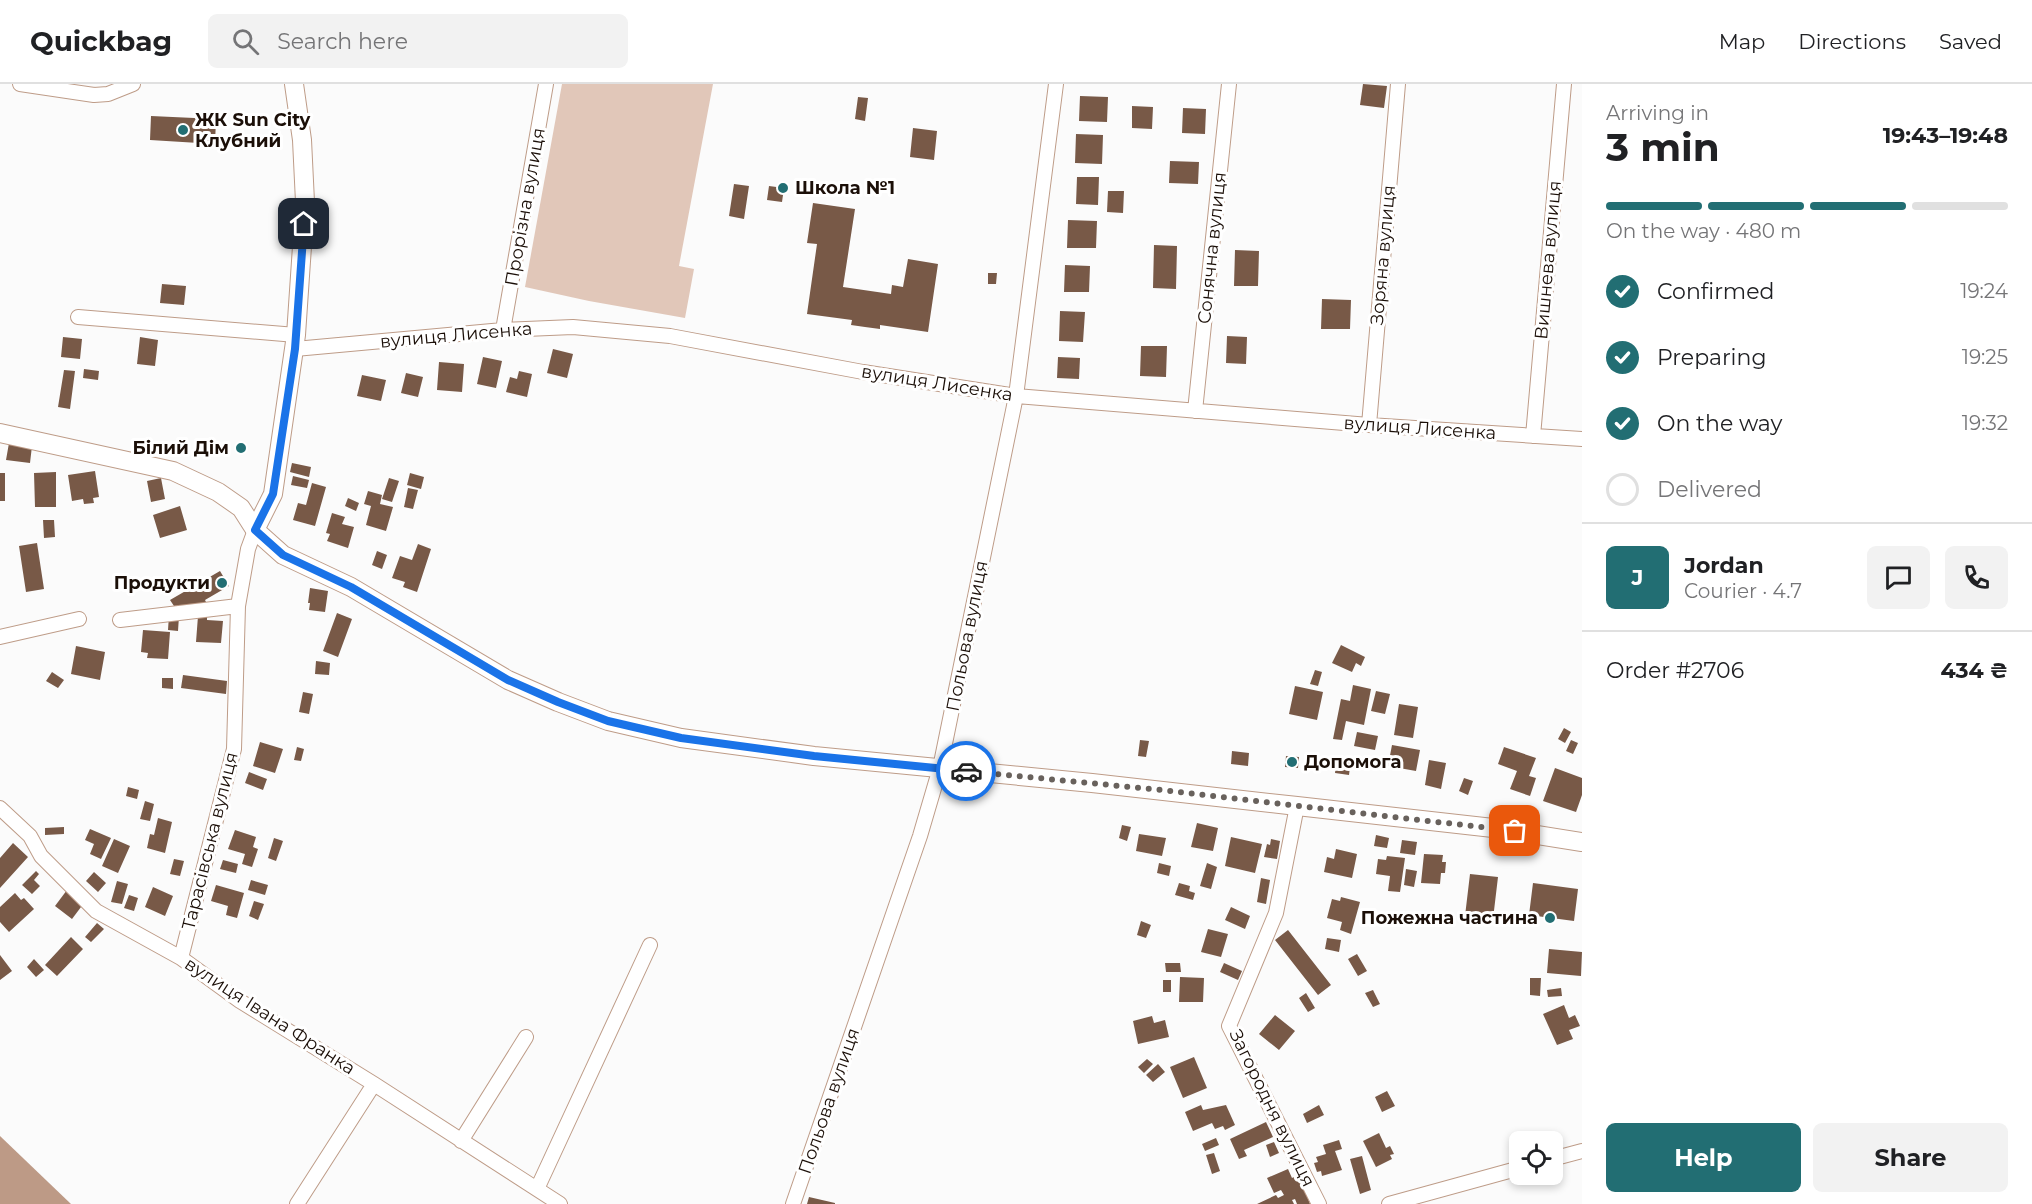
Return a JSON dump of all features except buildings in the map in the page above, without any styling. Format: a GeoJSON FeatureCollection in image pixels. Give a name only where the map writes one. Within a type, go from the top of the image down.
{"type":"FeatureCollection","features":[{"type":"Feature","properties":{"kind":"street"},"geometry":{"type":"LineString","coordinates":[[20,84],[94,95],[108,94],[133,84]]}},
{"type":"Feature","properties":{"kind":"street","name":"Тарасівська вулиця"},"geometry":{"type":"LineString","coordinates":[[181,958],[234,749],[238,606],[248,549],[273,494],[295,342],[305,202],[302,140],[294,84]]}},
{"type":"Feature","properties":{"kind":"street","name":"Прорізна вулиця"},"geometry":{"type":"LineString","coordinates":[[503,330],[546,84]]}},
{"type":"Feature","properties":{"kind":"street","name":"Польова вулиця"},"geometry":{"type":"LineString","coordinates":[[793,1204],[920,836],[940,768],[1016,396],[1056,84]]}},
{"type":"Feature","properties":{"kind":"street","name":"Сонячна вулиця"},"geometry":{"type":"LineString","coordinates":[[1195,411],[1229,84]]}},
{"type":"Feature","properties":{"kind":"street","name":"Зоряна вулиця"},"geometry":{"type":"LineString","coordinates":[[1369,425],[1398,84]]}},
{"type":"Feature","properties":{"kind":"street","name":"Вишнева вулиця"},"geometry":{"type":"LineString","coordinates":[[1533,436],[1564,84]]}},
{"type":"Feature","properties":{"kind":"street","name":"вулиця Лисенка"},"geometry":{"type":"LineString","coordinates":[[78,317],[295,342],[573,327],[670,336],[863,372],[1016,396],[1369,425],[1582,439]]}},
{"type":"Feature","properties":{"kind":"street"},"geometry":{"type":"LineString","coordinates":[[0,433],[173,471],[218,492],[241,508],[255,530],[283,555],[351,587],[508,680],[608,721],[681,738],[814,756],[1297,806],[1493,828],[1582,842]]}},
{"type":"Feature","properties":{"kind":"street"},"geometry":{"type":"LineString","coordinates":[[120,620],[238,606]]}},
{"type":"Feature","properties":{"kind":"street"},"geometry":{"type":"LineString","coordinates":[[0,637],[79,620]]}},
{"type":"Feature","properties":{"kind":"street","name":"Загородня вулиця"},"geometry":{"type":"LineString","coordinates":[[1297,806],[1276,913],[1229,1026],[1319,1204]]}},
{"type":"Feature","properties":{"kind":"street","name":"вулиця Івана Франка"},"geometry":{"type":"LineString","coordinates":[[0,808],[30,836],[41,856],[96,911],[181,958],[240,1001],[560,1204]]}},
{"type":"Feature","properties":{"kind":"street"},"geometry":{"type":"LineString","coordinates":[[537,1190],[650,945]]}},
{"type":"Feature","properties":{"kind":"street"},"geometry":{"type":"LineString","coordinates":[[461,1141],[526,1037]]}},
{"type":"Feature","properties":{"kind":"street"},"geometry":{"type":"LineString","coordinates":[[297,1204],[374,1084]]}},
{"type":"Feature","properties":{"kind":"street"},"geometry":{"type":"LineString","coordinates":[[1563,1156],[1582,1151]]}},
{"type":"Feature","properties":{"kind":"street"},"geometry":{"type":"LineString","coordinates":[[1389,1204],[1509,1171]]}},
{"type":"Feature","properties":{"kind":"shaded area"},"geometry":{"type":"Polygon","coordinates":[[[562,84],[713,84],[679,266],[694,269],[685,318],[525,287],[562,84]]]}},
{"type":"Feature","properties":{"kind":"shaded area"},"geometry":{"type":"Polygon","coordinates":[[[0,1136],[71,1204],[0,1204],[0,1136]]]}},
{"type":"Feature","properties":{"kind":"way so far"},"geometry":{"type":"LineString","coordinates":[[966,771],[1161,790],[1515,831]]}},
{"type":"Feature","properties":{"kind":"place","name":"ЖК Sun City Клубний"},"geometry":{"type":"Point","coordinates":[183,130]}},
{"type":"Feature","properties":{"kind":"place","name":"Школа №1"},"geometry":{"type":"Point","coordinates":[783,188]}},
{"type":"Feature","properties":{"kind":"place","name":"Білий Дім"},"geometry":{"type":"Point","coordinates":[241,448]}},
{"type":"Feature","properties":{"kind":"place","name":"Продукти"},"geometry":{"type":"Point","coordinates":[222,583]}},
{"type":"Feature","properties":{"kind":"place","name":"Допомога"},"geometry":{"type":"Point","coordinates":[1292,762]}},
{"type":"Feature","properties":{"kind":"place","name":"Пожежна частина"},"geometry":{"type":"Point","coordinates":[1550,918]}},
{"type":"Feature","properties":{"kind":"route"},"geometry":{"type":"LineString","coordinates":[[304,224],[295,349],[273,494],[255,530],[283,555],[351,587],[508,680],[608,721],[681,738],[814,756],[966,771]]}}]}
